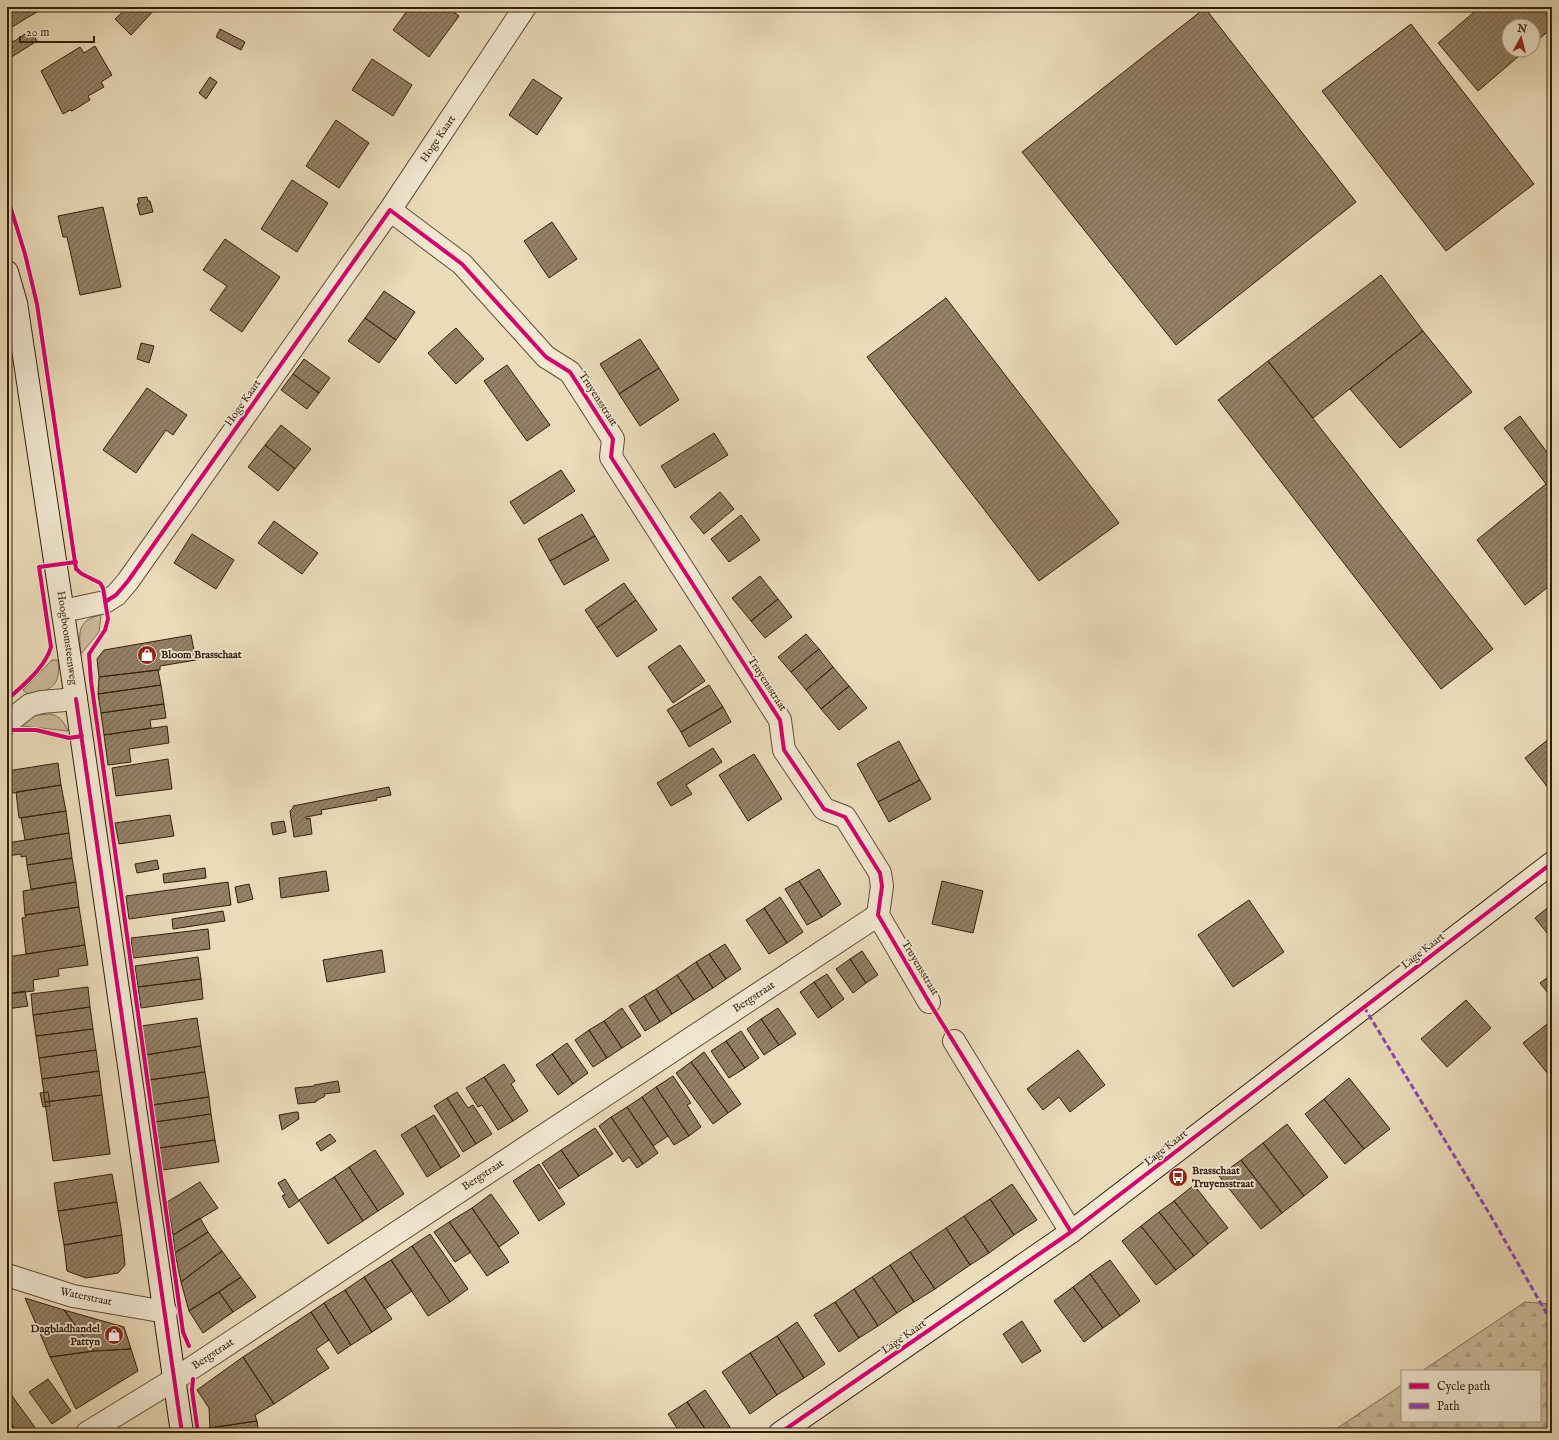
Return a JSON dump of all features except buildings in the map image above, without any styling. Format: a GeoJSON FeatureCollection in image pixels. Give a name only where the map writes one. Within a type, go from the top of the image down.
{"type":"FeatureCollection","features":[{"type":"Feature","properties":{"kind":"street","name":"Hoge Kaart"},"geometry":{"type":"LineString","coordinates":[[63,611],[105,602],[116,595],[128,581],[390,210],[525,7]]}},
{"type":"Feature","properties":{"kind":"street","name":"Truyensstraat"},"geometry":{"type":"LineString","coordinates":[[390,210],[462,264],[546,357],[570,372],[613,439],[611,457],[780,720],[784,750],[824,809],[845,817],[880,874],[882,886],[878,915],[929,1002]]}},
{"type":"Feature","properties":{"kind":"street","name":"Hoogboomsteenweg"},"geometry":{"type":"LineString","coordinates":[[7,272],[16,303],[63,611],[166,1312],[182,1433]]}},
{"type":"Feature","properties":{"kind":"street"},"geometry":{"type":"LineString","coordinates":[[7,723],[30,705],[42,702],[76,699]]}},
{"type":"Feature","properties":{"kind":"street","name":"Lage Kaart"},"geometry":{"type":"LineString","coordinates":[[780,1433],[1071,1232],[1552,863]]}},
{"type":"Feature","properties":{"kind":"street","name":"Bergstraat"},"geometry":{"type":"LineString","coordinates":[[87,1433],[175,1379],[878,915]]}},
{"type":"Feature","properties":{"kind":"street"},"geometry":{"type":"LineString","coordinates":[[954,1041],[1071,1232]]}},
{"type":"Feature","properties":{"kind":"street","name":"Waterstraat"},"geometry":{"type":"LineString","coordinates":[[7,1275],[73,1296],[166,1312]]}},
{"type":"Feature","properties":{"kind":"green space"},"geometry":{"type":"Polygon","coordinates":[[[101,615],[99,632],[81,654],[80,634],[83,624],[93,617],[101,615]]]}},
{"type":"Feature","properties":{"kind":"green space"},"geometry":{"type":"Polygon","coordinates":[[[52,660],[58,660],[59,669],[56,682],[48,689],[28,695],[23,690],[52,660]]]}},
{"type":"Feature","properties":{"kind":"green space"},"geometry":{"type":"Polygon","coordinates":[[[50,714],[61,720],[68,731],[22,726],[21,722],[35,715],[50,714]]]}},
{"type":"Feature","properties":{"kind":"green space"},"geometry":{"type":"Polygon","coordinates":[[[1525,1302],[1552,1304],[1552,1433],[1330,1433],[1401,1386],[1401,1422],[1541,1422],[1541,1370],[1423,1370],[1525,1302]]]}},
{"type":"Feature","properties":{"kind":"marked path"},"geometry":{"type":"LineString","coordinates":[[1364,1007],[1492,1218],[1552,1323]]}},
{"type":"Feature","properties":{"kind":"cycle path"},"geometry":{"type":"LineString","coordinates":[[7,196],[25,254],[37,304],[76,569],[82,574],[100,583],[103,588],[108,619],[105,630],[89,654],[91,681],[183,1332],[189,1346]]}},
{"type":"Feature","properties":{"kind":"cycle path"},"geometry":{"type":"LineString","coordinates":[[105,602],[116,595],[128,581],[390,210],[462,264],[546,357],[570,372],[613,439],[611,457],[780,720],[784,750],[824,809],[845,817],[880,873],[882,886],[878,915],[929,1002],[1071,1232]]}},
{"type":"Feature","properties":{"kind":"cycle path"},"geometry":{"type":"LineString","coordinates":[[7,700],[39,669],[51,647],[39,567],[76,562]]}},
{"type":"Feature","properties":{"kind":"cycle path"},"geometry":{"type":"LineString","coordinates":[[76,699],[182,1433]]}},
{"type":"Feature","properties":{"kind":"cycle path"},"geometry":{"type":"LineString","coordinates":[[7,725],[12,730],[36,730],[69,738],[82,736]]}},
{"type":"Feature","properties":{"kind":"cycle path"},"geometry":{"type":"LineString","coordinates":[[780,1433],[1071,1232],[1552,863]]}},
{"type":"Feature","properties":{"kind":"cycle path"},"geometry":{"type":"LineString","coordinates":[[193,1379],[192,1390],[198,1433]]}},
{"type":"Feature","properties":{"kind":"place","name":"Bloom Brasschaat"},"geometry":{"type":"Point","coordinates":[147,655]}},
{"type":"Feature","properties":{"kind":"place","name":"Brasschaat Truyensstraat"},"geometry":{"type":"Point","coordinates":[1178,1177]}},
{"type":"Feature","properties":{"kind":"place","name":"Dagbladhandel Pattyn"},"geometry":{"type":"Point","coordinates":[114,1335]}}]}
